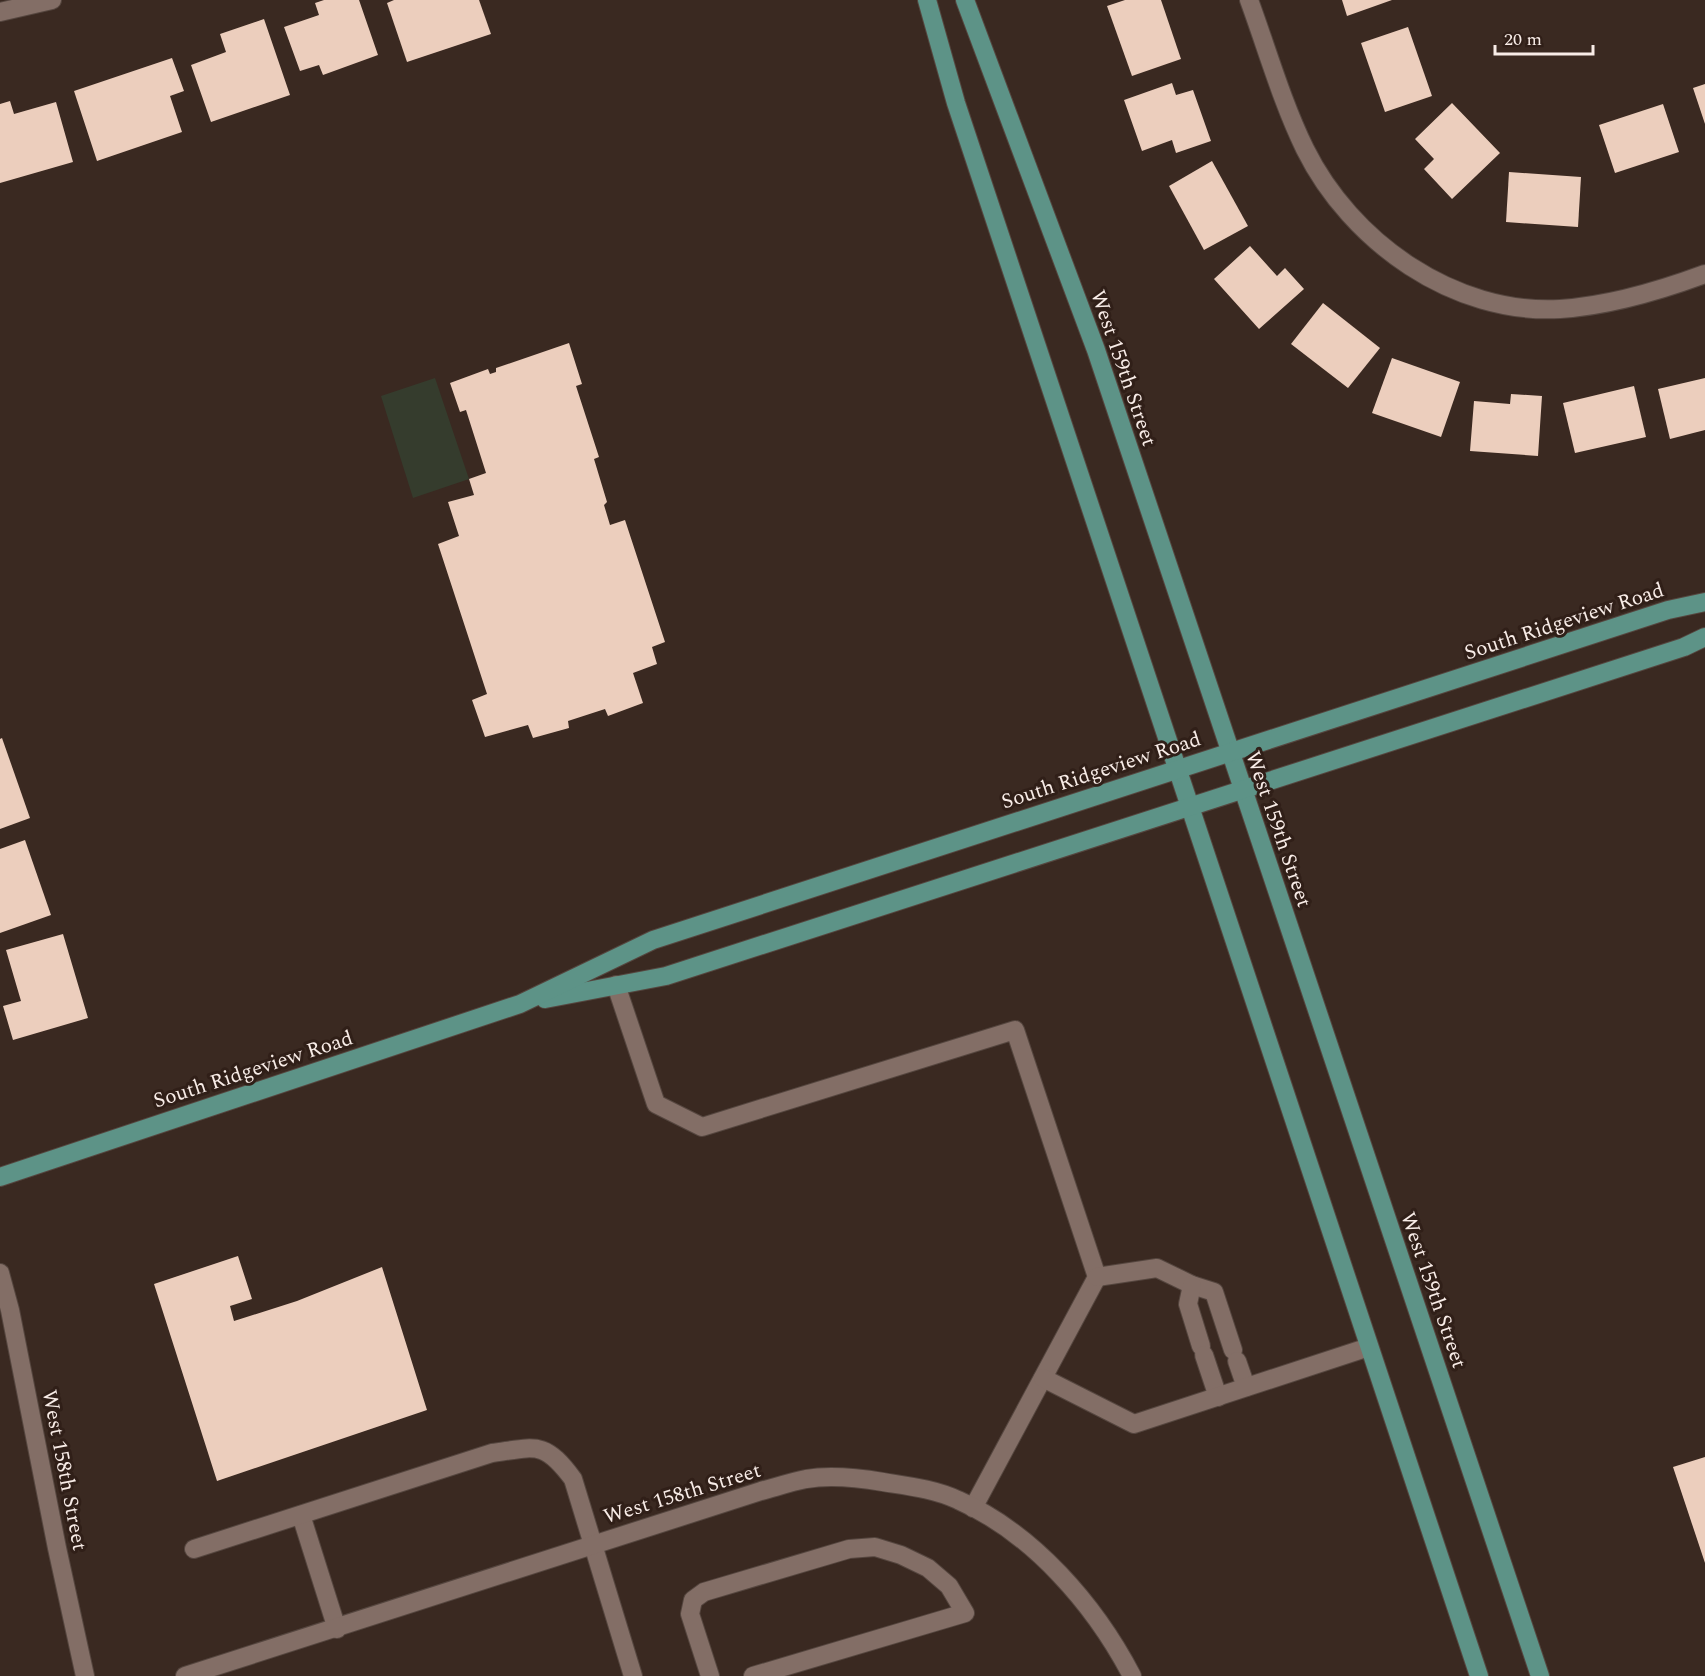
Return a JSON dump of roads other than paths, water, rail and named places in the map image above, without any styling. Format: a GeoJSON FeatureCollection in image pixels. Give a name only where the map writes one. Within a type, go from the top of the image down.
{"type":"FeatureCollection","features":[{"type":"Feature","properties":{"kind":"main road"},"geometry":{"type":"LineString","coordinates":[[927,0],[948,80],[1479,1676]]}},
{"type":"Feature","properties":{"kind":"main road","name":"West 159th Street"},"geometry":{"type":"LineString","coordinates":[[965,0],[1096,350],[1540,1676]]}},
{"type":"Feature","properties":{"kind":"main road","name":"South Ridgeview Road"},"geometry":{"type":"LineString","coordinates":[[520,1004],[653,940],[1668,610],[1705,602]]}},
{"type":"Feature","properties":{"kind":"main road","name":"South Ridgeview Road"},"geometry":{"type":"LineString","coordinates":[[0,1177],[520,1004],[666,976],[1673,651],[1705,637]]}},
{"type":"Feature","properties":{"kind":"street"},"geometry":{"type":"LineString","coordinates":[[0,12],[51,0]]}},
{"type":"Feature","properties":{"kind":"street"},"geometry":{"type":"LineString","coordinates":[[1250,0],[1305,149],[1338,202],[1380,245],[1423,273],[1461,293],[1507,306],[1559,309],[1616,301],[1705,274]]}},
{"type":"Feature","properties":{"kind":"street"},"geometry":{"type":"LineString","coordinates":[[616,985],[656,1104],[702,1127],[1015,1030],[1097,1277],[973,1508]]}},
{"type":"Feature","properties":{"kind":"street"},"geometry":{"type":"LineString","coordinates":[[1097,1277],[1157,1268],[1192,1285],[1214,1292],[1246,1387]]}},
{"type":"Feature","properties":{"kind":"street","name":"West 158th Street"},"geometry":{"type":"LineString","coordinates":[[0,1273],[10,1310],[85,1676]]}},
{"type":"Feature","properties":{"kind":"street"},"geometry":{"type":"LineString","coordinates":[[1192,1285],[1188,1304],[1218,1397]]}},
{"type":"Feature","properties":{"kind":"street"},"geometry":{"type":"LineString","coordinates":[[1042,1378],[1134,1424],[1369,1347]]}},
{"type":"Feature","properties":{"kind":"street"},"geometry":{"type":"LineString","coordinates":[[194,1549],[492,1453],[537,1447],[558,1459],[573,1479],[633,1676]]}},
{"type":"Feature","properties":{"kind":"street","name":"West 158th Street"},"geometry":{"type":"LineString","coordinates":[[185,1676],[337,1629],[594,1544],[807,1479],[861,1479],[915,1487],[958,1500],[1002,1525],[1046,1560],[1086,1606],[1122,1656],[1131,1676]]}},
{"type":"Feature","properties":{"kind":"street"},"geometry":{"type":"LineString","coordinates":[[300,1515],[337,1629]]}},
{"type":"Feature","properties":{"kind":"street"},"geometry":{"type":"LineString","coordinates":[[710,1676],[690,1614],[693,1600],[704,1592],[849,1549],[875,1547],[901,1555],[928,1568],[949,1586],[965,1612],[753,1676]]}}]}
